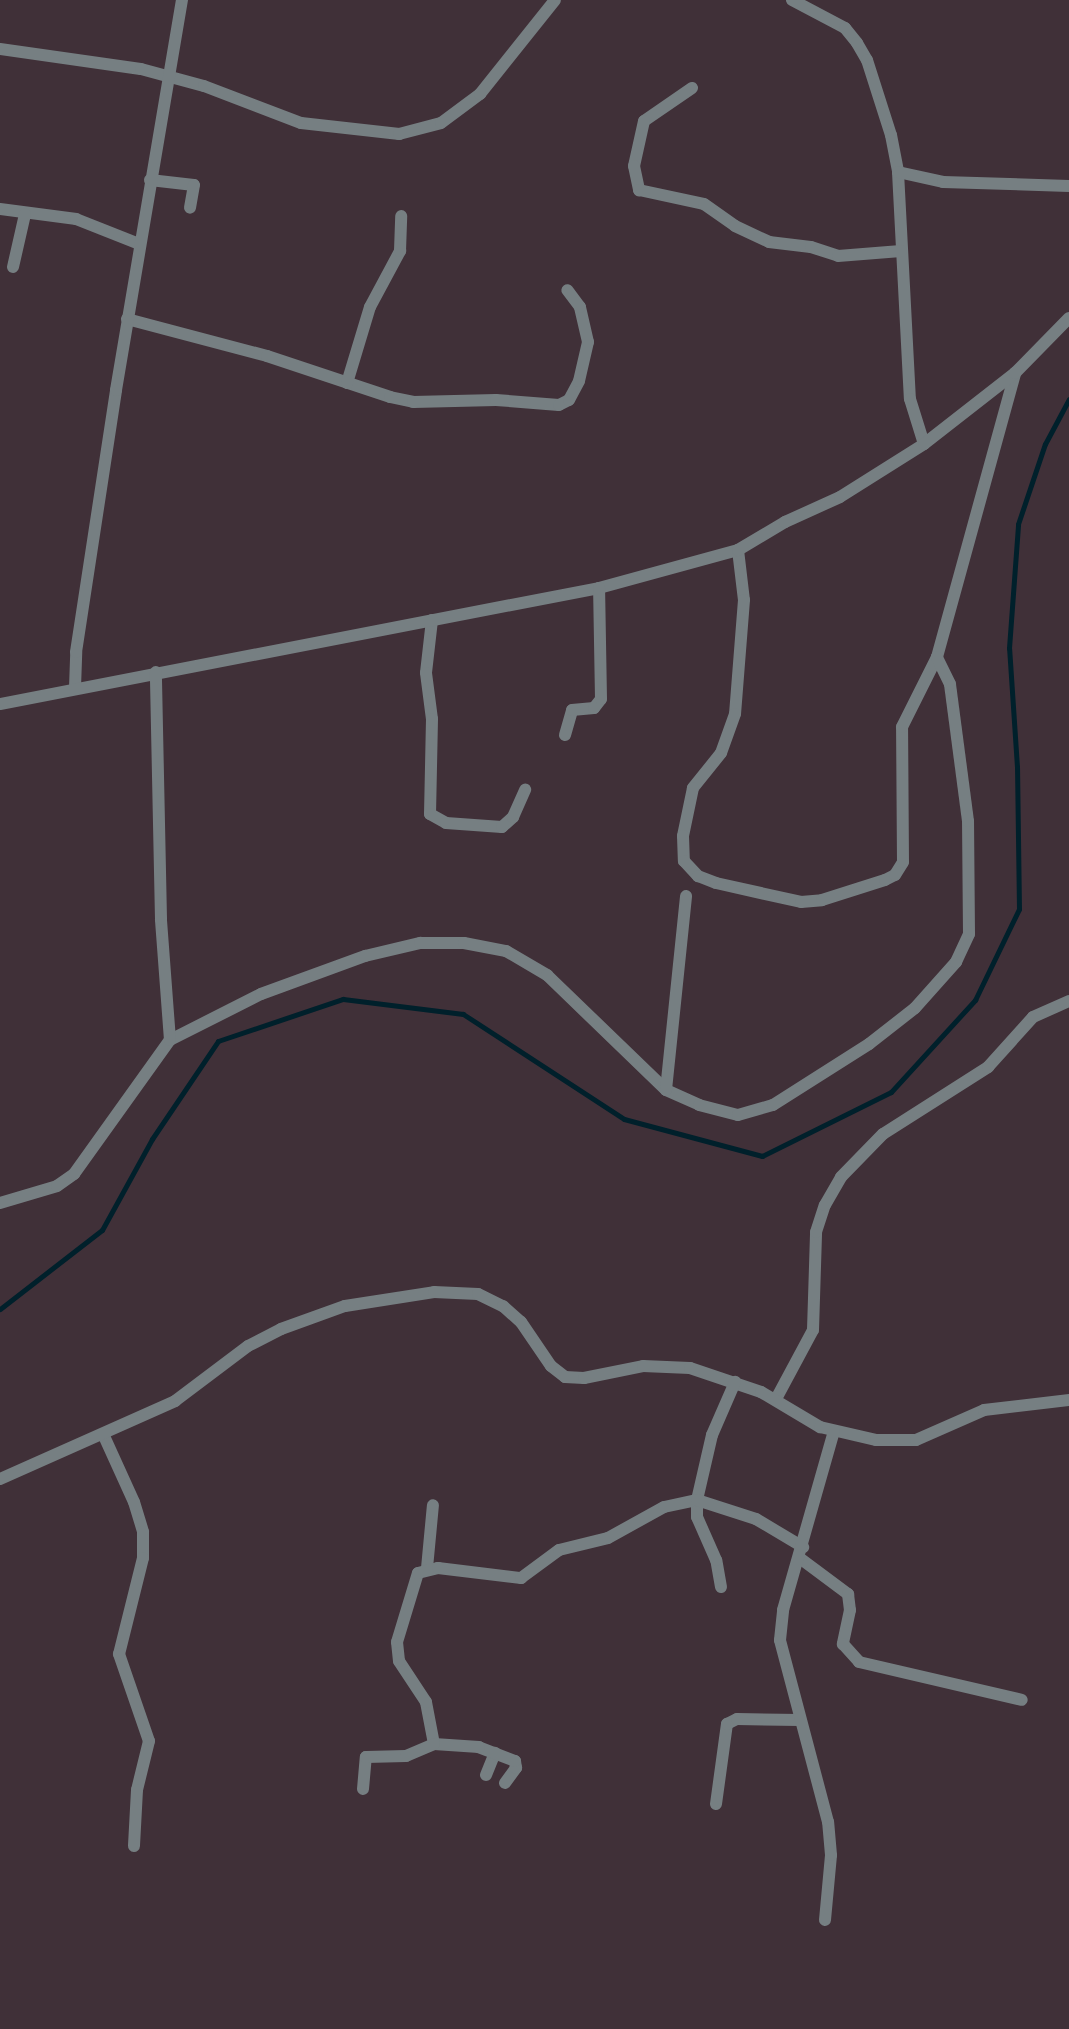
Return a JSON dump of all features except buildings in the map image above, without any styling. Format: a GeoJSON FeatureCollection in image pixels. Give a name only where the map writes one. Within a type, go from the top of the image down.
{"type":"FeatureCollection","features":[{"type":"Feature","properties":{"kind":"street"},"geometry":{"type":"LineString","coordinates":[[75,688],[76,652],[127,319],[182,0]]}},
{"type":"Feature","properties":{"kind":"street"},"geometry":{"type":"LineString","coordinates":[[0,49],[168,75],[301,123],[399,134],[441,123],[480,94],[555,0]]}},
{"type":"Feature","properties":{"kind":"street"},"geometry":{"type":"LineString","coordinates":[[799,2],[845,28],[867,60],[891,135],[898,172],[910,399],[924,444]]}},
{"type":"Feature","properties":{"kind":"street"},"geometry":{"type":"LineString","coordinates":[[692,88],[644,121],[634,166],[639,190],[704,204],[735,226],[769,242],[811,247],[838,256],[901,251]]}},
{"type":"Feature","properties":{"kind":"street"},"geometry":{"type":"LineString","coordinates":[[898,172],[944,182],[1069,186]]}},
{"type":"Feature","properties":{"kind":"street"},"geometry":{"type":"LineString","coordinates":[[150,180],[194,185],[190,208]]}},
{"type":"Feature","properties":{"kind":"street"},"geometry":{"type":"LineString","coordinates":[[0,209],[76,219],[139,244]]}},
{"type":"Feature","properties":{"kind":"street"},"geometry":{"type":"LineString","coordinates":[[13,267],[25,214]]}},
{"type":"Feature","properties":{"kind":"street"},"geometry":{"type":"LineString","coordinates":[[347,383],[370,307],[400,251],[401,216]]}},
{"type":"Feature","properties":{"kind":"street"},"geometry":{"type":"LineString","coordinates":[[127,319],[413,402],[496,400],[559,405],[568,400],[579,381],[588,342],[580,307],[567,290]]}},
{"type":"Feature","properties":{"kind":"street"},"geometry":{"type":"LineString","coordinates":[[0,704],[599,588],[738,550],[785,522],[840,497],[924,444],[1015,373],[1069,318]]}},
{"type":"Feature","properties":{"kind":"street"},"geometry":{"type":"LineString","coordinates":[[738,550],[744,600],[733,724],[722,753],[693,788],[683,836],[684,861],[698,876],[741,890],[810,902],[895,875],[903,862],[902,727],[937,657],[1015,373]]}},
{"type":"Feature","properties":{"kind":"street"},"geometry":{"type":"LineString","coordinates":[[565,735],[572,710],[594,708],[601,699],[599,588]]}},
{"type":"Feature","properties":{"kind":"street"},"geometry":{"type":"LineString","coordinates":[[432,620],[426,682],[432,718],[429,814],[446,823],[502,827],[513,817],[525,790]]}},
{"type":"Feature","properties":{"kind":"street"},"geometry":{"type":"LineString","coordinates":[[0,1203],[57,1186],[74,1174],[170,1040],[261,994],[364,956],[420,943],[464,943],[506,951],[547,975],[666,1090],[721,1112],[738,1115],[764,1110],[831,1070],[903,1018],[956,962],[969,934],[968,820],[950,684],[937,657]]}},
{"type":"Feature","properties":{"kind":"street"},"geometry":{"type":"LineString","coordinates":[[156,672],[161,919],[170,1040]]}},
{"type":"Feature","properties":{"kind":"street"},"geometry":{"type":"LineString","coordinates":[[666,1090],[686,896]]}},
{"type":"Feature","properties":{"kind":"street"},"geometry":{"type":"LineString","coordinates":[[776,1399],[813,1330],[816,1232],[825,1205],[841,1177],[883,1134],[988,1067],[1034,1017],[1069,1001]]}},
{"type":"Feature","properties":{"kind":"street"},"geometry":{"type":"LineString","coordinates":[[0,1479],[104,1436],[175,1401],[248,1346],[272,1333],[345,1306],[434,1292],[478,1294],[503,1306],[521,1322],[551,1366],[565,1377],[584,1378],[643,1366],[665,1365],[735,1382],[776,1399],[806,1420],[834,1431],[907,1441],[984,1410],[1069,1400]]}},
{"type":"Feature","properties":{"kind":"street"},"geometry":{"type":"LineString","coordinates":[[721,1587],[716,1560],[697,1517],[697,1500],[712,1435],[735,1382]]}},
{"type":"Feature","properties":{"kind":"street"},"geometry":{"type":"LineString","coordinates":[[825,1920],[830,1840],[780,1640],[783,1610],[802,1553],[834,1431]]}},
{"type":"Feature","properties":{"kind":"street"},"geometry":{"type":"LineString","coordinates":[[104,1436],[134,1502],[143,1532],[142,1558],[119,1654],[149,1741],[137,1790],[134,1846]]}},
{"type":"Feature","properties":{"kind":"street"},"geometry":{"type":"LineString","coordinates":[[434,1744],[426,1702],[402,1668],[397,1649],[413,1583],[418,1573],[427,1568],[521,1578],[559,1550],[608,1538],[663,1507],[697,1500],[756,1519],[802,1553],[848,1594],[850,1610],[843,1644],[860,1662],[1022,1700]]}},
{"type":"Feature","properties":{"kind":"street"},"geometry":{"type":"LineString","coordinates":[[427,1568],[433,1505]]}},
{"type":"Feature","properties":{"kind":"street"},"geometry":{"type":"LineString","coordinates":[[716,1804],[727,1724],[737,1719],[800,1720]]}},
{"type":"Feature","properties":{"kind":"street"},"geometry":{"type":"LineString","coordinates":[[363,1789],[366,1757],[406,1756],[434,1744],[465,1744],[495,1753],[517,1763],[505,1783]]}},
{"type":"Feature","properties":{"kind":"street"},"geometry":{"type":"LineString","coordinates":[[486,1775],[495,1753]]}},
{"type":"Feature","properties":{"kind":"waterway"},"geometry":{"type":"LineString","coordinates":[[0,1309],[102,1230],[152,1139],[218,1041],[343,999],[463,1014],[624,1119],[762,1156],[891,1092],[975,1000],[1019,909],[1017,767],[1009,648],[1018,524],[1045,444],[1069,399]]}}]}
